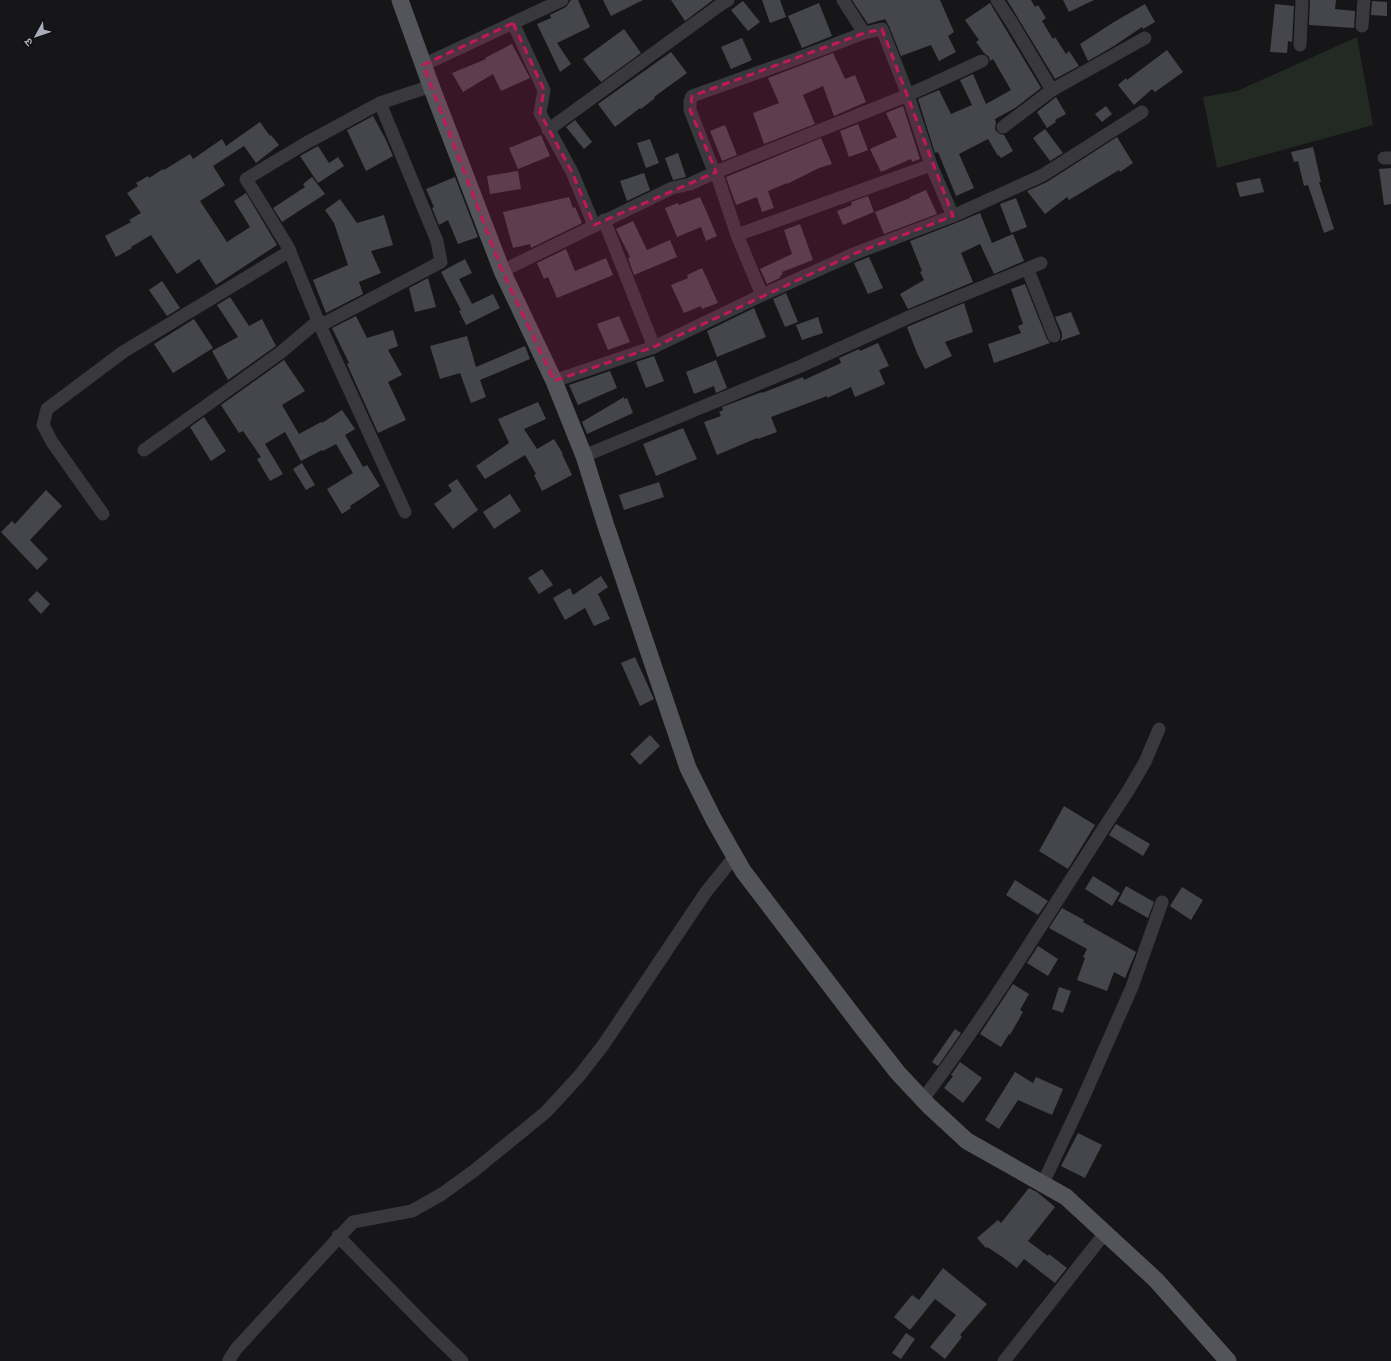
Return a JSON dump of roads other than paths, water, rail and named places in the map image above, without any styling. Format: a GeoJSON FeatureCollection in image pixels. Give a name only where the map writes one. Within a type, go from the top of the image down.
{"type":"FeatureCollection","features":[{"type":"Feature","properties":{"kind":"main road"},"geometry":{"type":"LineString","coordinates":[[400,0],[423,65],[502,271],[554,381],[584,456],[606,526],[688,768],[714,820],[743,871],[898,1073],[923,1099],[967,1141],[1066,1197],[1156,1280],[1228,1361]]}},
{"type":"Feature","properties":{"kind":"street"},"geometry":{"type":"LineString","coordinates":[[423,65],[562,0]]}},
{"type":"Feature","properties":{"kind":"street"},"geometry":{"type":"LineString","coordinates":[[548,130],[720,4],[728,0]]}},
{"type":"Feature","properties":{"kind":"street"},"geometry":{"type":"LineString","coordinates":[[843,0],[864,33]]}},
{"type":"Feature","properties":{"kind":"street"},"geometry":{"type":"LineString","coordinates":[[997,0],[1052,90]]}},
{"type":"Feature","properties":{"kind":"street"},"geometry":{"type":"LineString","coordinates":[[1300,45],[1302,0]]}},
{"type":"Feature","properties":{"kind":"street"},"geometry":{"type":"LineString","coordinates":[[1362,26],[1364,0]]}},
{"type":"Feature","properties":{"kind":"street"},"geometry":{"type":"LineString","coordinates":[[513,23],[544,90],[540,113],[599,223],[654,347]]}},
{"type":"Feature","properties":{"kind":"street"},"geometry":{"type":"LineString","coordinates":[[762,295],[736,235],[716,172],[711,164],[690,110],[690,101],[692,96],[864,33],[882,29],[908,95],[931,165],[953,216]]}},
{"type":"Feature","properties":{"kind":"street"},"geometry":{"type":"LineString","coordinates":[[1003,127],[1052,90],[1145,38]]}},
{"type":"Feature","properties":{"kind":"street"},"geometry":{"type":"LineString","coordinates":[[502,271],[672,188],[690,184],[716,172],[908,95],[982,61]]}},
{"type":"Feature","properties":{"kind":"street"},"geometry":{"type":"LineString","coordinates":[[405,512],[318,321],[290,251],[246,179],[306,143],[380,103],[431,86]]}},
{"type":"Feature","properties":{"kind":"street"},"geometry":{"type":"LineString","coordinates":[[144,450],[280,353],[318,321],[325,322],[441,262],[437,241],[380,103]]}},
{"type":"Feature","properties":{"kind":"street"},"geometry":{"type":"LineString","coordinates":[[554,381],[654,347],[762,295],[856,253],[953,216],[1043,175],[1142,112]]}},
{"type":"Feature","properties":{"kind":"street"},"geometry":{"type":"LineString","coordinates":[[736,235],[931,165]]}},
{"type":"Feature","properties":{"kind":"street"},"geometry":{"type":"LineString","coordinates":[[103,514],[43,425],[47,409],[123,352],[290,251]]}},
{"type":"Feature","properties":{"kind":"street"},"geometry":{"type":"LineString","coordinates":[[584,456],[802,366],[909,317],[1028,270],[1041,263]]}},
{"type":"Feature","properties":{"kind":"street"},"geometry":{"type":"LineString","coordinates":[[1028,270],[1054,336]]}},
{"type":"Feature","properties":{"kind":"street"},"geometry":{"type":"LineString","coordinates":[[923,1099],[958,1052],[993,1000],[1128,791],[1145,762],[1159,729]]}},
{"type":"Feature","properties":{"kind":"street"},"geometry":{"type":"LineString","coordinates":[[230,1361],[229,1360],[236,1349],[338,1236],[353,1222],[412,1210],[442,1194],[475,1170],[546,1112],[580,1075],[604,1044],[706,892],[734,856]]}},
{"type":"Feature","properties":{"kind":"street"},"geometry":{"type":"LineString","coordinates":[[1042,1183],[1132,987],[1162,902]]}},
{"type":"Feature","properties":{"kind":"street"},"geometry":{"type":"LineString","coordinates":[[1004,1361],[1105,1233]]}},
{"type":"Feature","properties":{"kind":"street"},"geometry":{"type":"LineString","coordinates":[[338,1236],[462,1361]]}}]}
